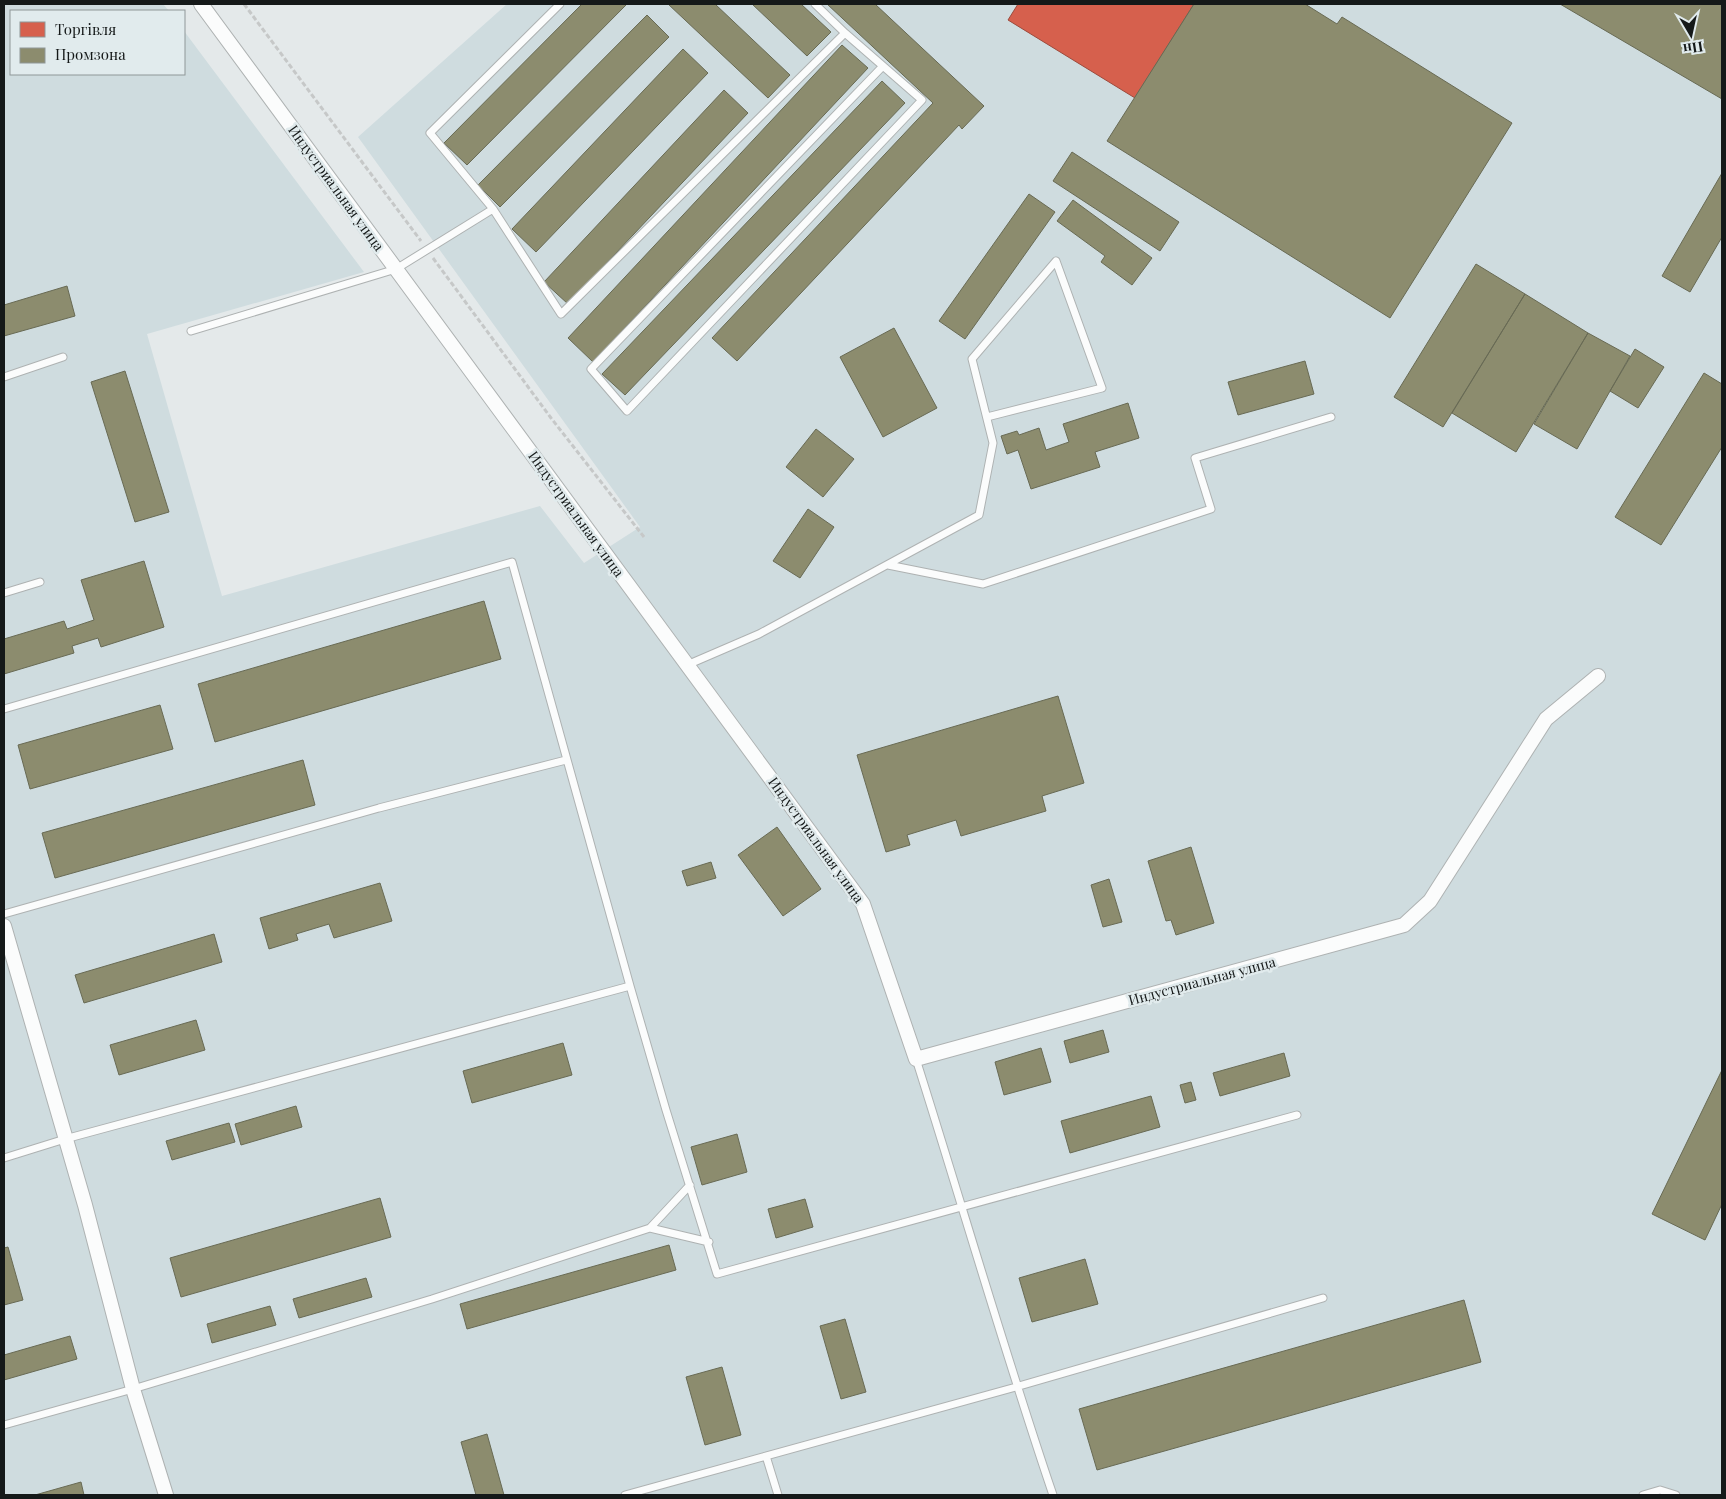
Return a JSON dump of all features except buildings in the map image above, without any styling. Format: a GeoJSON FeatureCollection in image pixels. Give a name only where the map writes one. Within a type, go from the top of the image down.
{"type":"FeatureCollection","features":[{"type":"Feature","properties":{"kind":"street","name":"Индустриальная улица"},"geometry":{"type":"LineString","coordinates":[[201,4],[863,904],[916,1059],[1404,925],[1430,901],[1546,719],[1598,676]]}},
{"type":"Feature","properties":{"kind":"street"},"geometry":{"type":"LineString","coordinates":[[4,926],[87,1215],[133,1389],[166,1495]]}},
{"type":"Feature","properties":{"kind":"lane"},"geometry":{"type":"LineString","coordinates":[[560,4],[430,133],[493,209],[561,314],[845,33]]}},
{"type":"Feature","properties":{"kind":"lane"},"geometry":{"type":"LineString","coordinates":[[814,4],[922,100],[627,411],[591,369],[883,66]]}},
{"type":"Feature","properties":{"kind":"lane"},"geometry":{"type":"LineString","coordinates":[[191,331],[396,269],[493,209]]}},
{"type":"Feature","properties":{"kind":"lane"},"geometry":{"type":"LineString","coordinates":[[687,665],[759,634],[980,516],[993,443],[972,359],[1056,261],[1102,388],[987,417]]}},
{"type":"Feature","properties":{"kind":"lane"},"geometry":{"type":"LineString","coordinates":[[4,377],[63,357]]}},
{"type":"Feature","properties":{"kind":"lane"},"geometry":{"type":"LineString","coordinates":[[888,565],[983,584],[1211,510],[1195,458],[1331,417]]}},
{"type":"Feature","properties":{"kind":"lane"},"geometry":{"type":"LineString","coordinates":[[4,709],[512,562],[630,986],[718,1274],[962,1205],[1297,1115]]}},
{"type":"Feature","properties":{"kind":"lane"},"geometry":{"type":"LineString","coordinates":[[4,593],[40,582]]}},
{"type":"Feature","properties":{"kind":"lane"},"geometry":{"type":"LineString","coordinates":[[4,914],[379,808],[566,760]]}},
{"type":"Feature","properties":{"kind":"lane"},"geometry":{"type":"LineString","coordinates":[[4,1158],[65,1139],[630,986]]}},
{"type":"Feature","properties":{"kind":"lane"},"geometry":{"type":"LineString","coordinates":[[916,1059],[1016,1387],[1053,1495]]}},
{"type":"Feature","properties":{"kind":"lane"},"geometry":{"type":"LineString","coordinates":[[4,1426],[432,1299],[650,1228],[690,1185]]}},
{"type":"Feature","properties":{"kind":"lane"},"geometry":{"type":"LineString","coordinates":[[650,1228],[709,1242]]}},
{"type":"Feature","properties":{"kind":"lane"},"geometry":{"type":"LineString","coordinates":[[625,1495],[1016,1387],[1323,1298]]}},
{"type":"Feature","properties":{"kind":"lane"},"geometry":{"type":"LineString","coordinates":[[766,1456],[778,1495]]}},
{"type":"Feature","properties":{"kind":"lane"},"geometry":{"type":"LineString","coordinates":[[1643,1495],[1660,1490],[1676,1495]]}},
{"type":"Feature","properties":{"kind":"path"},"geometry":{"type":"LineString","coordinates":[[244,4],[551,418],[644,536]]}},
{"type":"Feature","properties":{"kind":"shaded area"},"geometry":{"type":"Polygon","coordinates":[[[4,4],[163,4],[168,10],[10,10],[10,75],[185,75],[185,32],[364,272],[147,334],[222,596],[540,506],[584,563],[640,527],[358,137],[507,4],[1722,4],[1722,1495],[4,1495],[4,4]]]}}]}
